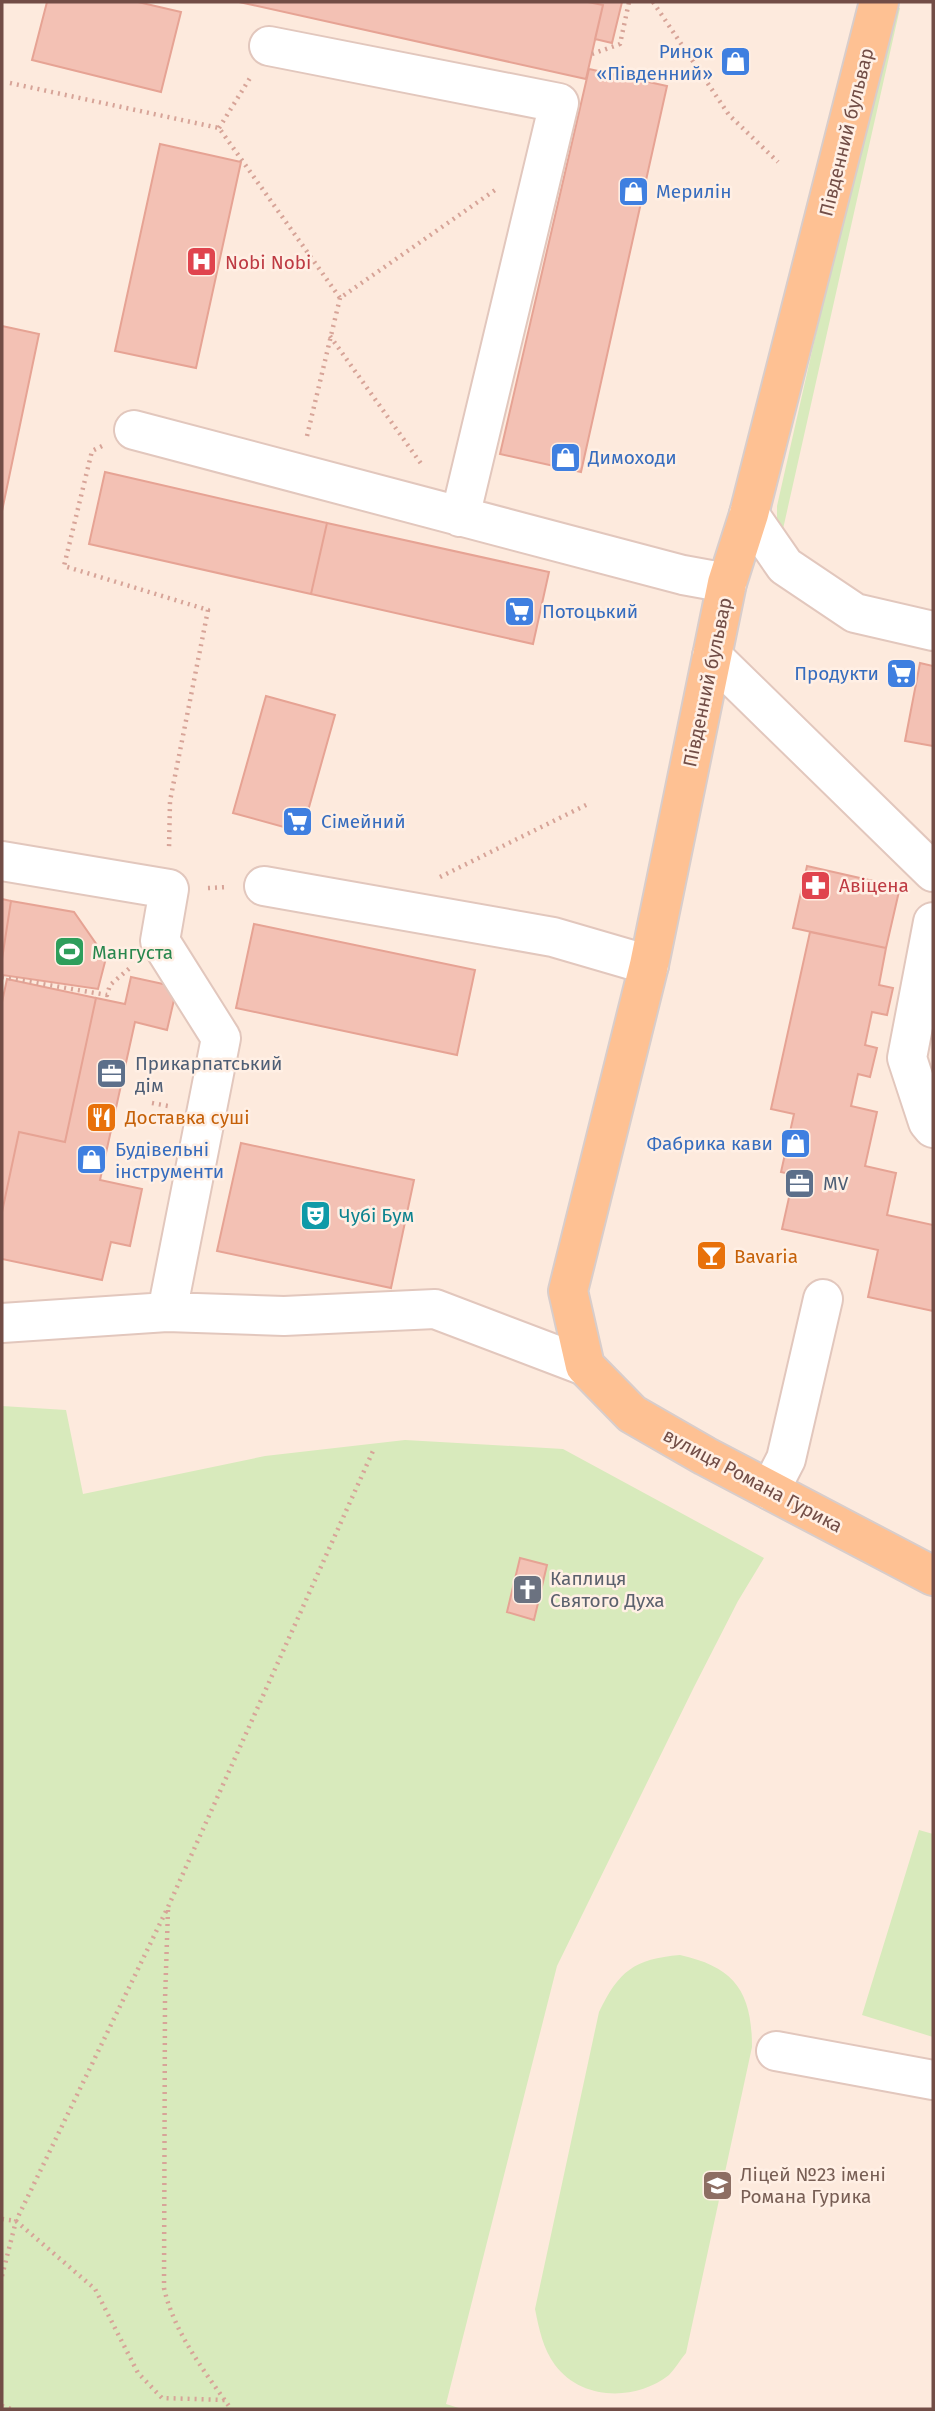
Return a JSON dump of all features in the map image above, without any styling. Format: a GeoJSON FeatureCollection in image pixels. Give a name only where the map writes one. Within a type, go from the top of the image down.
{"type":"FeatureCollection","features":[{"type":"Feature","properties":{"kind":"main road","name":"Південний бульвар"},"geometry":{"type":"LineString","coordinates":[[585,1366],[568,1291],[649,965],[727,583],[749,514],[879,2]]}},
{"type":"Feature","properties":{"kind":"main road","name":"вулиця Романа Гурика"},"geometry":{"type":"LineString","coordinates":[[585,1366],[632,1414],[933,1576]]}},
{"type":"Feature","properties":{"kind":"lane"},"geometry":{"type":"LineString","coordinates":[[269,46],[559,103],[460,517]]}},
{"type":"Feature","properties":{"kind":"lane"},"geometry":{"type":"LineString","coordinates":[[134,430],[683,575],[727,583]]}},
{"type":"Feature","properties":{"kind":"lane"},"geometry":{"type":"LineString","coordinates":[[749,514],[785,566],[855,613],[933,631]]}},
{"type":"Feature","properties":{"kind":"lane"},"geometry":{"type":"LineString","coordinates":[[712,656],[933,872]]}},
{"type":"Feature","properties":{"kind":"lane"},"geometry":{"type":"LineString","coordinates":[[2,861],[169,889],[160,941],[221,1038],[167,1312]]}},
{"type":"Feature","properties":{"kind":"lane"},"geometry":{"type":"LineString","coordinates":[[264,886],[553,937],[649,965]]}},
{"type":"Feature","properties":{"kind":"lane"},"geometry":{"type":"LineString","coordinates":[[933,922],[907,1058],[928,1122],[933,1128]]}},
{"type":"Feature","properties":{"kind":"lane"},"geometry":{"type":"LineString","coordinates":[[770,1490],[786,1458],[823,1299]]}},
{"type":"Feature","properties":{"kind":"lane"},"geometry":{"type":"LineString","coordinates":[[2,1323],[167,1312],[284,1316],[435,1309],[585,1366]]}},
{"type":"Feature","properties":{"kind":"lane"},"geometry":{"type":"LineString","coordinates":[[776,2051],[933,2080]]}},
{"type":"Feature","properties":{"kind":"path"},"geometry":{"type":"LineString","coordinates":[[592,54],[620,44],[629,2]]}},
{"type":"Feature","properties":{"kind":"path"},"geometry":{"type":"LineString","coordinates":[[653,2],[729,115],[778,162]]}},
{"type":"Feature","properties":{"kind":"path"},"geometry":{"type":"LineString","coordinates":[[219,128],[269,46]]}},
{"type":"Feature","properties":{"kind":"path"},"geometry":{"type":"LineString","coordinates":[[10,83],[219,128],[340,298]]}},
{"type":"Feature","properties":{"kind":"path"},"geometry":{"type":"LineString","coordinates":[[298,474],[340,298],[547,154]]}},
{"type":"Feature","properties":{"kind":"path"},"geometry":{"type":"LineString","coordinates":[[330,336],[460,517]]}},
{"type":"Feature","properties":{"kind":"path"},"geometry":{"type":"LineString","coordinates":[[134,430],[92,452],[64,566],[208,610],[170,801],[169,889],[264,886]]}},
{"type":"Feature","properties":{"kind":"path"},"geometry":{"type":"LineString","coordinates":[[379,906],[588,804]]}},
{"type":"Feature","properties":{"kind":"path"},"geometry":{"type":"LineString","coordinates":[[2,976],[107,995],[110,985]]}},
{"type":"Feature","properties":{"kind":"path"},"geometry":{"type":"LineString","coordinates":[[2,2276],[16,2221],[168,1907],[373,1451]]}},
{"type":"Feature","properties":{"kind":"path"},"geometry":{"type":"LineString","coordinates":[[168,1907],[164,2288],[184,2338],[202,2369],[231,2409]]}},
{"type":"Feature","properties":{"kind":"path"},"geometry":{"type":"LineString","coordinates":[[2,2219],[16,2221],[95,2289],[138,2373],[162,2398],[225,2400]]}},
{"type":"Feature","properties":{"kind":"path"},"geometry":{"type":"LineString","coordinates":[[2,2406],[11,2409]]}},
{"type":"Feature","properties":{"kind":"green space"},"geometry":{"type":"Polygon","coordinates":[[[890,6],[900,8],[783,529],[777,520],[777,506],[890,6]]]}},
{"type":"Feature","properties":{"kind":"green space"},"geometry":{"type":"Polygon","coordinates":[[[2,1406],[66,1410],[83,1494],[265,1456],[405,1440],[563,1449],[764,1558],[738,1601],[694,1687],[557,1966],[446,2404],[462,2409],[2,2409],[2,1406]]]}},
{"type":"Feature","properties":{"kind":"green space"},"geometry":{"type":"Polygon","coordinates":[[[919,1830],[933,1834],[933,2037],[862,2015],[919,1830]]]}},
{"type":"Feature","properties":{"kind":"green space"},"geometry":{"type":"Polygon","coordinates":[[[680,1955],[714,1967],[736,1984],[748,2011],[752,2047],[686,2353],[669,2375],[656,2384],[626,2393],[594,2391],[566,2377],[555,2365],[544,2346],[535,2309],[599,2012],[614,1986],[630,1970],[651,1960],[680,1955]]]}},
{"type":"Feature","properties":{"kind":"building"},"geometry":{"type":"Polygon","coordinates":[[[47,2],[138,2],[181,12],[161,92],[32,60],[47,2]]]}},
{"type":"Feature","properties":{"kind":"building"},"geometry":{"type":"Polygon","coordinates":[[[239,2],[588,2],[603,5],[586,79],[239,2]]]}},
{"type":"Feature","properties":{"kind":"building"},"geometry":{"type":"Polygon","coordinates":[[[588,2],[622,2],[612,43],[595,39],[603,5],[588,2]]]}},
{"type":"Feature","properties":{"kind":"building"},"geometry":{"type":"Polygon","coordinates":[[[589,69],[667,86],[581,472],[500,454],[589,69]]]}},
{"type":"Feature","properties":{"kind":"building"},"geometry":{"type":"Polygon","coordinates":[[[160,144],[241,162],[196,368],[115,351],[160,144]]]}},
{"type":"Feature","properties":{"kind":"building"},"geometry":{"type":"Polygon","coordinates":[[[2,326],[39,334],[2,511],[2,326]]]}},
{"type":"Feature","properties":{"kind":"building"},"geometry":{"type":"Polygon","coordinates":[[[105,472],[327,523],[311,594],[89,544],[105,472]]]}},
{"type":"Feature","properties":{"kind":"building"},"geometry":{"type":"Polygon","coordinates":[[[327,523],[549,572],[533,644],[311,594],[327,523]]]}},
{"type":"Feature","properties":{"kind":"building"},"geometry":{"type":"Polygon","coordinates":[[[920,663],[933,666],[933,746],[905,741],[920,663]]]}},
{"type":"Feature","properties":{"kind":"building"},"geometry":{"type":"Polygon","coordinates":[[[266,696],[335,715],[302,832],[233,813],[266,696]]]}},
{"type":"Feature","properties":{"kind":"building"},"geometry":{"type":"Polygon","coordinates":[[[807,866],[900,887],[886,948],[793,928],[807,866]]]}},
{"type":"Feature","properties":{"kind":"building"},"geometry":{"type":"Polygon","coordinates":[[[2,899],[11,901],[2,959],[2,899]]]}},
{"type":"Feature","properties":{"kind":"building"},"geometry":{"type":"Polygon","coordinates":[[[11,901],[74,912],[106,958],[98,989],[2,975],[11,901]]]}},
{"type":"Feature","properties":{"kind":"building"},"geometry":{"type":"Polygon","coordinates":[[[254,924],[475,970],[457,1055],[236,1008],[254,924]]]}},
{"type":"Feature","properties":{"kind":"building"},"geometry":{"type":"Polygon","coordinates":[[[810,932],[886,948],[879,985],[893,988],[887,1015],[872,1012],[865,1045],[877,1048],[870,1077],[858,1074],[851,1106],[877,1112],[865,1166],[896,1173],[887,1215],[933,1225],[933,1311],[868,1297],[878,1250],[782,1229],[794,1175],[781,1172],[794,1114],[771,1109],[810,932]]]}},
{"type":"Feature","properties":{"kind":"building"},"geometry":{"type":"Polygon","coordinates":[[[131,977],[177,987],[167,1030],[135,1022],[100,1180],[142,1189],[130,1246],[111,1242],[102,1280],[2,1259],[2,1212],[19,1132],[65,1142],[96,998],[125,1004],[131,977]]]}},
{"type":"Feature","properties":{"kind":"building"},"geometry":{"type":"Polygon","coordinates":[[[7,979],[96,998],[65,1142],[19,1132],[2,1212],[2,1002],[7,979]]]}},
{"type":"Feature","properties":{"kind":"building","name":"Чубі Бум"},"geometry":{"type":"Polygon","coordinates":[[[241,1143],[414,1180],[391,1288],[217,1251],[241,1143]]]}},
{"type":"Feature","properties":{"kind":"building","name":"Каплиця Святого Духа"},"geometry":{"type":"Polygon","coordinates":[[[520,1558],[547,1565],[534,1620],[507,1612],[520,1558]]]}},
{"type":"Feature","properties":{"kind":"place","name":"Ринок «Південний»"},"geometry":{"type":"Point","coordinates":[736,62]}},
{"type":"Feature","properties":{"kind":"place","name":"Мерилін"},"geometry":{"type":"Point","coordinates":[633,191]}},
{"type":"Feature","properties":{"kind":"place","name":"Nobi Nobi"},"geometry":{"type":"Point","coordinates":[202,262]}},
{"type":"Feature","properties":{"kind":"place","name":"Димоходи"},"geometry":{"type":"Point","coordinates":[565,457]}},
{"type":"Feature","properties":{"kind":"place","name":"Потоцький"},"geometry":{"type":"Point","coordinates":[519,611]}},
{"type":"Feature","properties":{"kind":"place","name":"Продукти"},"geometry":{"type":"Point","coordinates":[902,673]}},
{"type":"Feature","properties":{"kind":"place","name":"Сімейний"},"geometry":{"type":"Point","coordinates":[298,821]}},
{"type":"Feature","properties":{"kind":"place","name":"Авіцена"},"geometry":{"type":"Point","coordinates":[816,885]}},
{"type":"Feature","properties":{"kind":"place","name":"Мангуста"},"geometry":{"type":"Point","coordinates":[69,952]}},
{"type":"Feature","properties":{"kind":"place","name":"Прикарпатський дім"},"geometry":{"type":"Point","coordinates":[112,1074]}},
{"type":"Feature","properties":{"kind":"place","name":"Доставка суші"},"geometry":{"type":"Point","coordinates":[102,1117]}},
{"type":"Feature","properties":{"kind":"place","name":"Фабрика кави"},"geometry":{"type":"Point","coordinates":[796,1143]}},
{"type":"Feature","properties":{"kind":"place","name":"Будівельні інструменти"},"geometry":{"type":"Point","coordinates":[92,1160]}},
{"type":"Feature","properties":{"kind":"place","name":"MV"},"geometry":{"type":"Point","coordinates":[800,1183]}},
{"type":"Feature","properties":{"kind":"place","name":"Чубі Бум"},"geometry":{"type":"Point","coordinates":[316,1215]}},
{"type":"Feature","properties":{"kind":"place","name":"Bavaria"},"geometry":{"type":"Point","coordinates":[711,1256]}},
{"type":"Feature","properties":{"kind":"place","name":"Каплиця Святого Духа"},"geometry":{"type":"Point","coordinates":[527,1589]}},
{"type":"Feature","properties":{"kind":"place","name":"Ліцей №23 імені Романа Гурика"},"geometry":{"type":"Point","coordinates":[717,2185]}}]}
